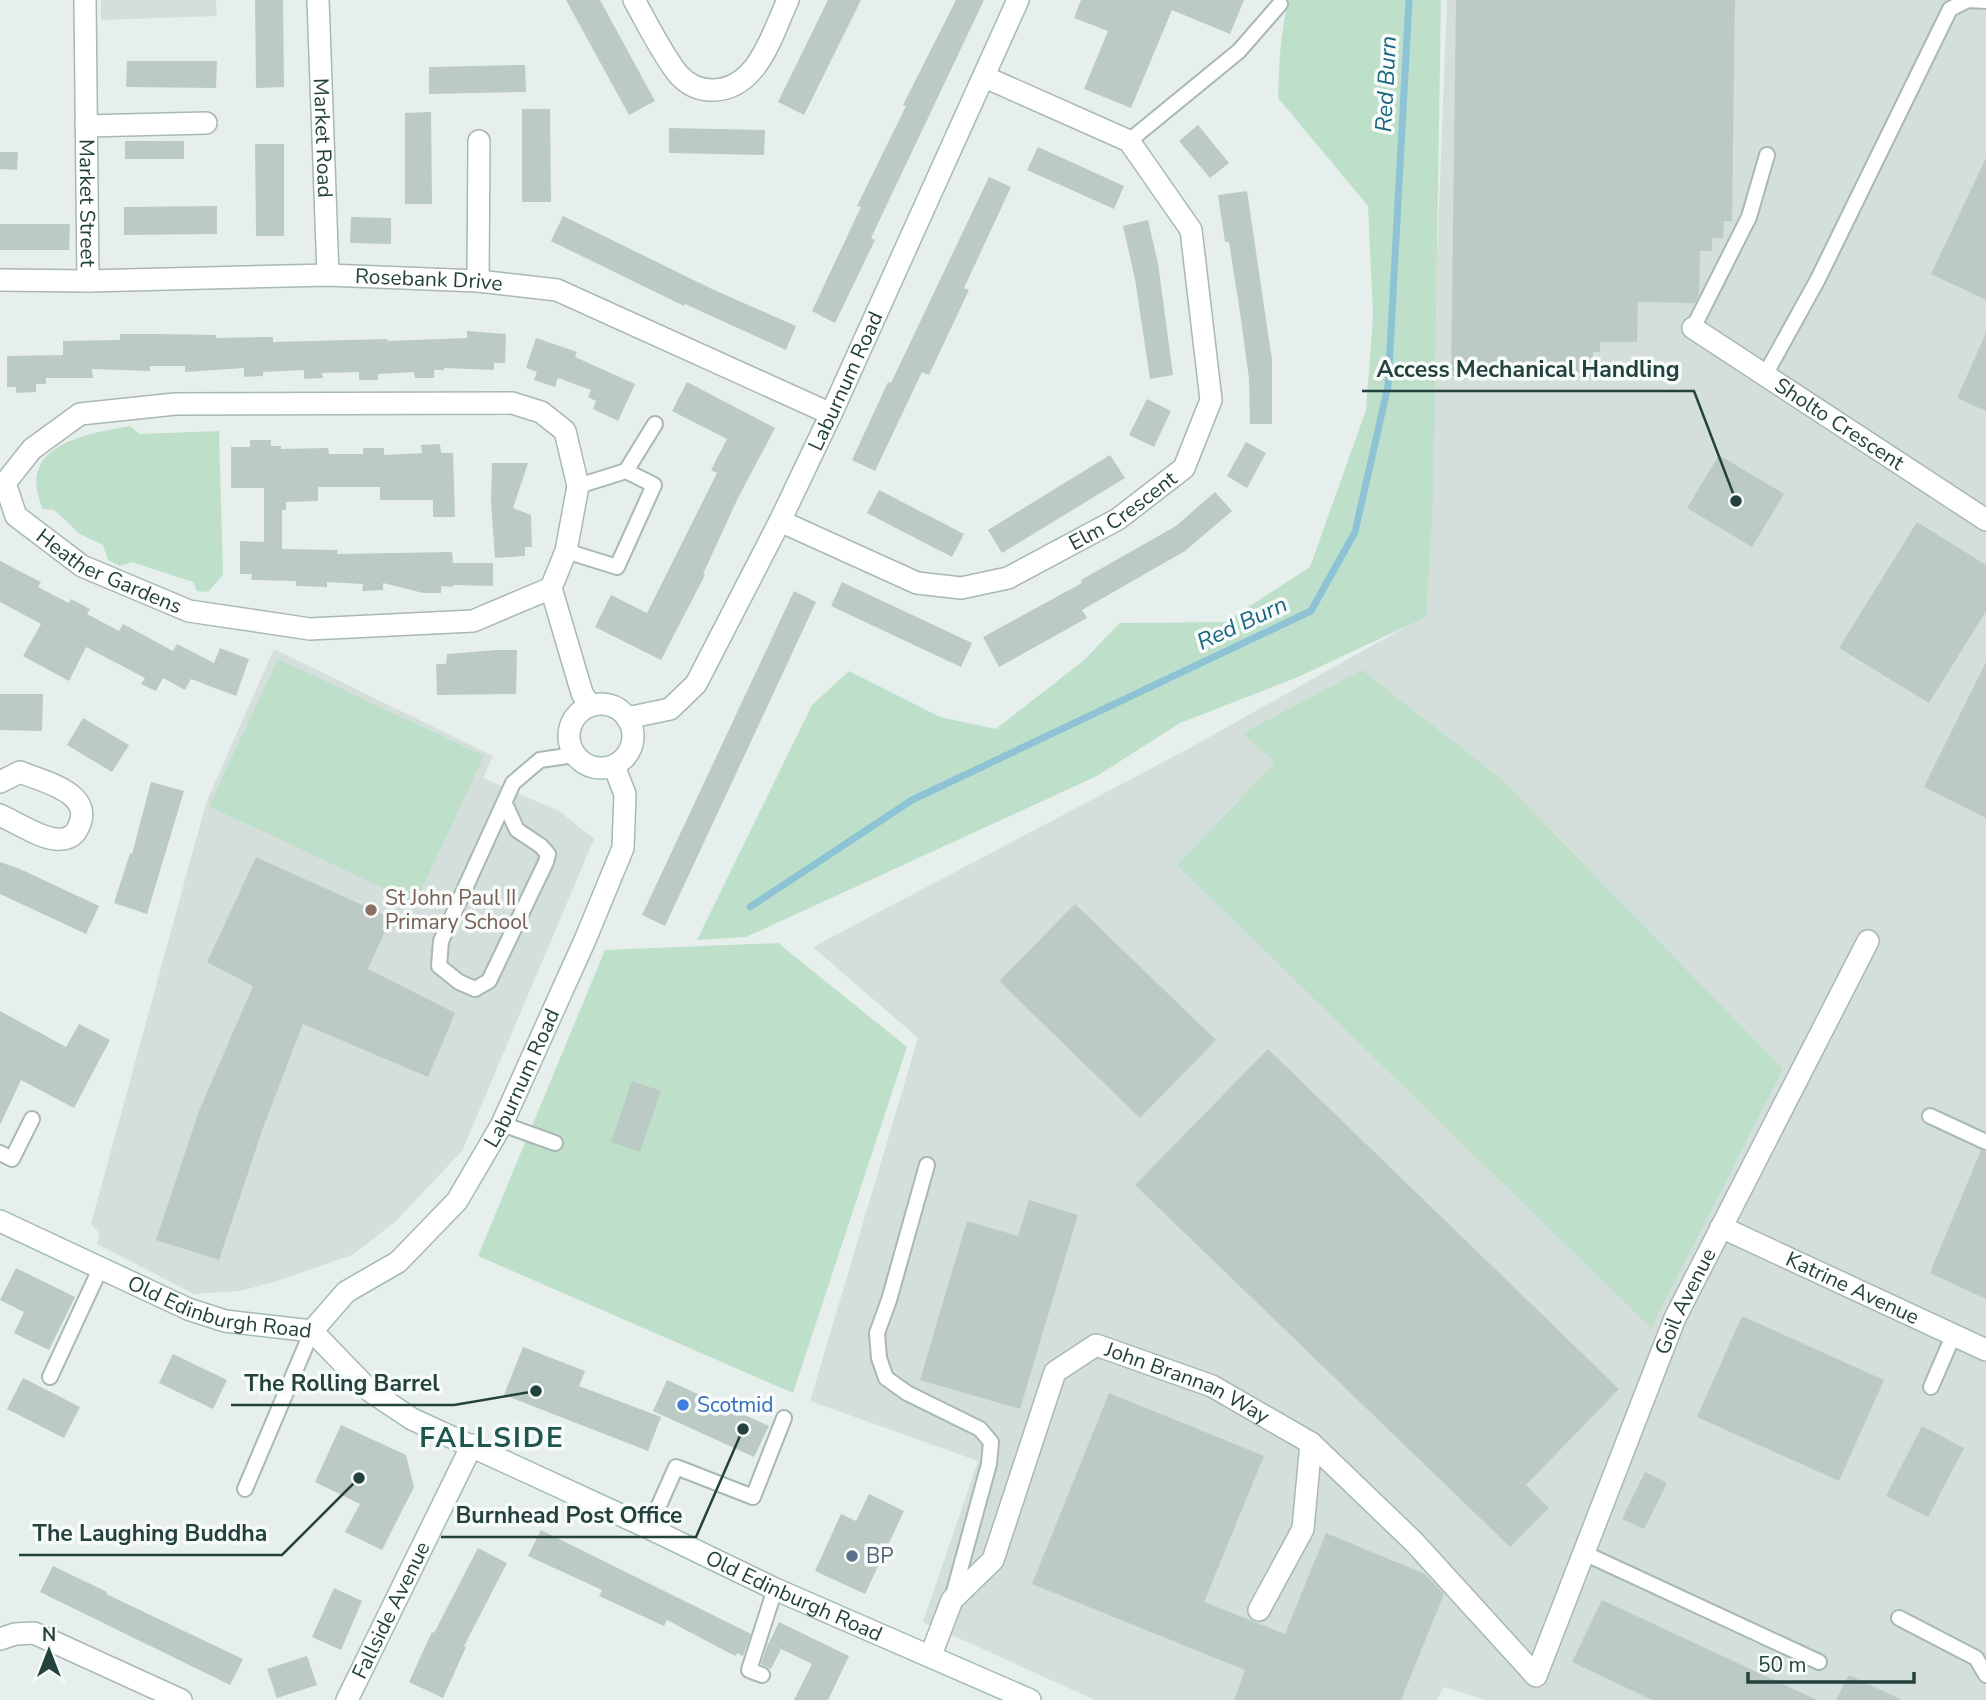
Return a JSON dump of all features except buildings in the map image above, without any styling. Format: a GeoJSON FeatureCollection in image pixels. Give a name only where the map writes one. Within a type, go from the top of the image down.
{"type":"FeatureCollection","features":[{"type":"Feature","properties":{"kind":"street","name":"Market Street"},"geometry":{"type":"LineString","coordinates":[[85,0],[88,281]]}},
{"type":"Feature","properties":{"kind":"street","name":"Market Road"},"geometry":{"type":"LineString","coordinates":[[318,0],[328,275]]}},
{"type":"Feature","properties":{"kind":"street"},"geometry":{"type":"LineString","coordinates":[[634,0],[678,74],[691,86],[707,90],[722,90],[737,85],[753,71],[788,0]]}},
{"type":"Feature","properties":{"kind":"street","name":"Laburnum Road"},"geometry":{"type":"LineString","coordinates":[[627,718],[670,709],[696,684],[780,521],[831,414],[1018,0]]}},
{"type":"Feature","properties":{"kind":"street"},"geometry":{"type":"LineString","coordinates":[[985,77],[1129,141]]}},
{"type":"Feature","properties":{"kind":"street","name":"Market Street"},"geometry":{"type":"LineString","coordinates":[[86,126],[206,123]]}},
{"type":"Feature","properties":{"kind":"street"},"geometry":{"type":"LineString","coordinates":[[478,281],[479,141]]}},
{"type":"Feature","properties":{"kind":"street","name":"Elm Crescent"},"geometry":{"type":"LineString","coordinates":[[780,521],[917,583],[961,588],[1008,578],[1118,519],[1184,468],[1211,400],[1191,230],[1129,141]]}},
{"type":"Feature","properties":{"kind":"street","name":"Rosebank Drive"},"geometry":{"type":"LineString","coordinates":[[0,280],[88,281],[328,275],[478,281],[557,290],[831,414]]}},
{"type":"Feature","properties":{"kind":"street","name":"Sholto Crescent"},"geometry":{"type":"LineString","coordinates":[[1693,328],[1986,520]]}},
{"type":"Feature","properties":{"kind":"street","name":"Heather Gardens"},"geometry":{"type":"LineString","coordinates":[[512,403],[541,412],[565,431],[578,486],[566,551],[551,588],[473,621],[310,629],[189,611],[82,566],[16,516],[3,483],[32,449],[80,414],[175,404],[512,403]]}},
{"type":"Feature","properties":{"kind":"street"},"geometry":{"type":"LineString","coordinates":[[551,588],[582,693],[590,706]]}},
{"type":"Feature","properties":{"kind":"street"},"geometry":{"type":"LineString","coordinates":[[590,706],[611,706],[627,718],[633,735],[632,745],[622,761],[614,766],[596,769],[580,761],[569,746],[570,726],[574,717],[590,706]]}},
{"type":"Feature","properties":{"kind":"street","name":"Laburnum Road"},"geometry":{"type":"LineString","coordinates":[[312,1331],[346,1292],[398,1262],[457,1201],[502,1124],[585,940],[623,848],[625,794],[614,766]]}},
{"type":"Feature","properties":{"kind":"street"},"geometry":{"type":"LineString","coordinates":[[0,782],[20,772],[61,788],[77,798],[83,811],[75,834],[65,839],[52,839],[0,815]]}},
{"type":"Feature","properties":{"kind":"street","name":"Goil Avenue"},"geometry":{"type":"LineString","coordinates":[[1536,1676],[1675,1318],[1868,941]]}},
{"type":"Feature","properties":{"kind":"street","name":"Old Edinburgh Road"},"geometry":{"type":"LineString","coordinates":[[0,1221],[188,1309],[225,1321],[312,1331],[370,1391],[412,1419],[775,1589],[931,1655],[1002,1694],[1030,1700]]}},
{"type":"Feature","properties":{"kind":"street","name":"Katrine Avenue"},"geometry":{"type":"LineString","coordinates":[[1720,1227],[1986,1350]]}},
{"type":"Feature","properties":{"kind":"street","name":"John Brannan Way"},"geometry":{"type":"LineString","coordinates":[[931,1655],[952,1600],[992,1560],[1055,1372],[1096,1345],[1212,1385],[1311,1443],[1414,1542],[1536,1676]]}},
{"type":"Feature","properties":{"kind":"street"},"geometry":{"type":"LineString","coordinates":[[1259,1610],[1304,1529],[1311,1443]]}},
{"type":"Feature","properties":{"kind":"street","name":"Fallside Avenue"},"geometry":{"type":"LineString","coordinates":[[347,1700],[472,1445]]}},
{"type":"Feature","properties":{"kind":"street"},"geometry":{"type":"LineString","coordinates":[[0,1639],[15,1634],[34,1633],[181,1700]]}},
{"type":"Feature","properties":{"kind":"lane"},"geometry":{"type":"LineString","coordinates":[[1765,375],[1818,279],[1950,9],[1968,0],[1986,1]]}},
{"type":"Feature","properties":{"kind":"lane"},"geometry":{"type":"LineString","coordinates":[[1129,141],[1239,51],[1280,4]]}},
{"type":"Feature","properties":{"kind":"lane"},"geometry":{"type":"LineString","coordinates":[[1693,328],[1749,217],[1767,155]]}},
{"type":"Feature","properties":{"kind":"lane"},"geometry":{"type":"LineString","coordinates":[[578,486],[626,471],[655,424]]}},
{"type":"Feature","properties":{"kind":"lane"},"geometry":{"type":"LineString","coordinates":[[566,551],[617,567],[654,485],[626,471]]}},
{"type":"Feature","properties":{"kind":"lane"},"geometry":{"type":"LineString","coordinates":[[505,804],[517,830],[548,854],[489,981],[475,989],[459,982],[439,966],[441,941],[513,783],[540,760],[574,755]]}},
{"type":"Feature","properties":{"kind":"lane"},"geometry":{"type":"LineString","coordinates":[[1930,1116],[1986,1142]]}},
{"type":"Feature","properties":{"kind":"lane"},"geometry":{"type":"LineString","coordinates":[[0,1153],[12,1158],[32,1119]]}},
{"type":"Feature","properties":{"kind":"lane"},"geometry":{"type":"LineString","coordinates":[[502,1124],[555,1143]]}},
{"type":"Feature","properties":{"kind":"lane"},"geometry":{"type":"LineString","coordinates":[[927,1165],[877,1333],[878,1358],[887,1378],[907,1393],[980,1429],[991,1442],[989,1464],[952,1600]]}},
{"type":"Feature","properties":{"kind":"lane"},"geometry":{"type":"LineString","coordinates":[[50,1377],[100,1269]]}},
{"type":"Feature","properties":{"kind":"lane"},"geometry":{"type":"LineString","coordinates":[[245,1489],[312,1331]]}},
{"type":"Feature","properties":{"kind":"lane"},"geometry":{"type":"LineString","coordinates":[[1931,1387],[1953,1336]]}},
{"type":"Feature","properties":{"kind":"lane"},"geometry":{"type":"LineString","coordinates":[[649,1528],[676,1467],[753,1497],[784,1418]]}},
{"type":"Feature","properties":{"kind":"lane"},"geometry":{"type":"LineString","coordinates":[[1584,1553],[1819,1662]]}},
{"type":"Feature","properties":{"kind":"lane"},"geometry":{"type":"LineString","coordinates":[[762,1675],[749,1670],[775,1589]]}},
{"type":"Feature","properties":{"kind":"lane"},"geometry":{"type":"LineString","coordinates":[[1899,1618],[1976,1658],[1986,1675]]}},
{"type":"Feature","properties":{"kind":"shaded area"},"geometry":{"type":"Polygon","coordinates":[[[101,0],[216,0],[217,16],[101,20],[101,0]]]}},
{"type":"Feature","properties":{"kind":"shaded area"},"geometry":{"type":"Polygon","coordinates":[[[1447,0],[1986,0],[1986,1700],[1485,1700],[1444,1687],[1437,1700],[1095,1700],[923,1622],[978,1461],[810,1401],[918,1038],[813,947],[1188,749],[1423,617],[1447,0]]]}},
{"type":"Feature","properties":{"kind":"shaded area","name":"St John Paul II Primary School"},"geometry":{"type":"Polygon","coordinates":[[[274,649],[493,756],[483,778],[559,811],[594,839],[462,1151],[395,1222],[352,1255],[240,1291],[194,1294],[97,1244],[99,1233],[91,1224],[206,803],[274,649]]]}},
{"type":"Feature","properties":{"kind":"green space"},"geometry":{"type":"Polygon","coordinates":[[[1289,0],[1441,0],[1433,500],[1426,617],[1298,677],[1180,723],[1097,776],[746,937],[697,940],[812,705],[849,671],[940,717],[996,729],[1083,661],[1120,623],[1225,622],[1310,567],[1366,410],[1373,317],[1368,206],[1278,98],[1282,36],[1289,0]]]}},
{"type":"Feature","properties":{"kind":"green space"},"geometry":{"type":"Polygon","coordinates":[[[130,426],[140,434],[219,431],[223,575],[208,592],[197,591],[193,582],[132,562],[120,566],[108,560],[103,545],[80,534],[54,510],[43,509],[37,488],[38,471],[46,457],[74,439],[130,426]]]}},
{"type":"Feature","properties":{"kind":"green space"},"geometry":{"type":"Polygon","coordinates":[[[278,659],[484,756],[415,903],[209,806],[278,659]]]}},
{"type":"Feature","properties":{"kind":"green space"},"geometry":{"type":"Polygon","coordinates":[[[1362,670],[1501,779],[1783,1069],[1651,1328],[1177,865],[1275,763],[1243,733],[1362,670]]]}},
{"type":"Feature","properties":{"kind":"green space"},"geometry":{"type":"Polygon","coordinates":[[[778,943],[907,1047],[793,1393],[478,1256],[605,950],[778,943]]]}},
{"type":"Feature","properties":{"kind":"waterway","name":"Red Burn"},"geometry":{"type":"LineString","coordinates":[[750,907],[912,800],[1311,611],[1355,532],[1388,386],[1409,0]]}},
{"type":"Feature","properties":{"kind":"place","name":"Access Mechanical Handling"},"geometry":{"type":"Point","coordinates":[1736,501]}},
{"type":"Feature","properties":{"kind":"place","name":"St John Paul II Primary School"},"geometry":{"type":"Point","coordinates":[371,910]}},
{"type":"Feature","properties":{"kind":"place","name":"The Rolling Barrel"},"geometry":{"type":"Point","coordinates":[536,1391]}},
{"type":"Feature","properties":{"kind":"place","name":"Scotmid"},"geometry":{"type":"Point","coordinates":[683,1405]}},
{"type":"Feature","properties":{"kind":"place","name":"Burnhead Post Office"},"geometry":{"type":"Point","coordinates":[743,1429]}},
{"type":"Feature","properties":{"kind":"place","name":"The Laughing Buddha"},"geometry":{"type":"Point","coordinates":[359,1478]}},
{"type":"Feature","properties":{"kind":"place","name":"BP"},"geometry":{"type":"Point","coordinates":[852,1556]}},
{"type":"Feature","properties":{"kind":"district","name":"FALLSIDE"},"geometry":{"type":"Point","coordinates":[492,1438]}}]}
